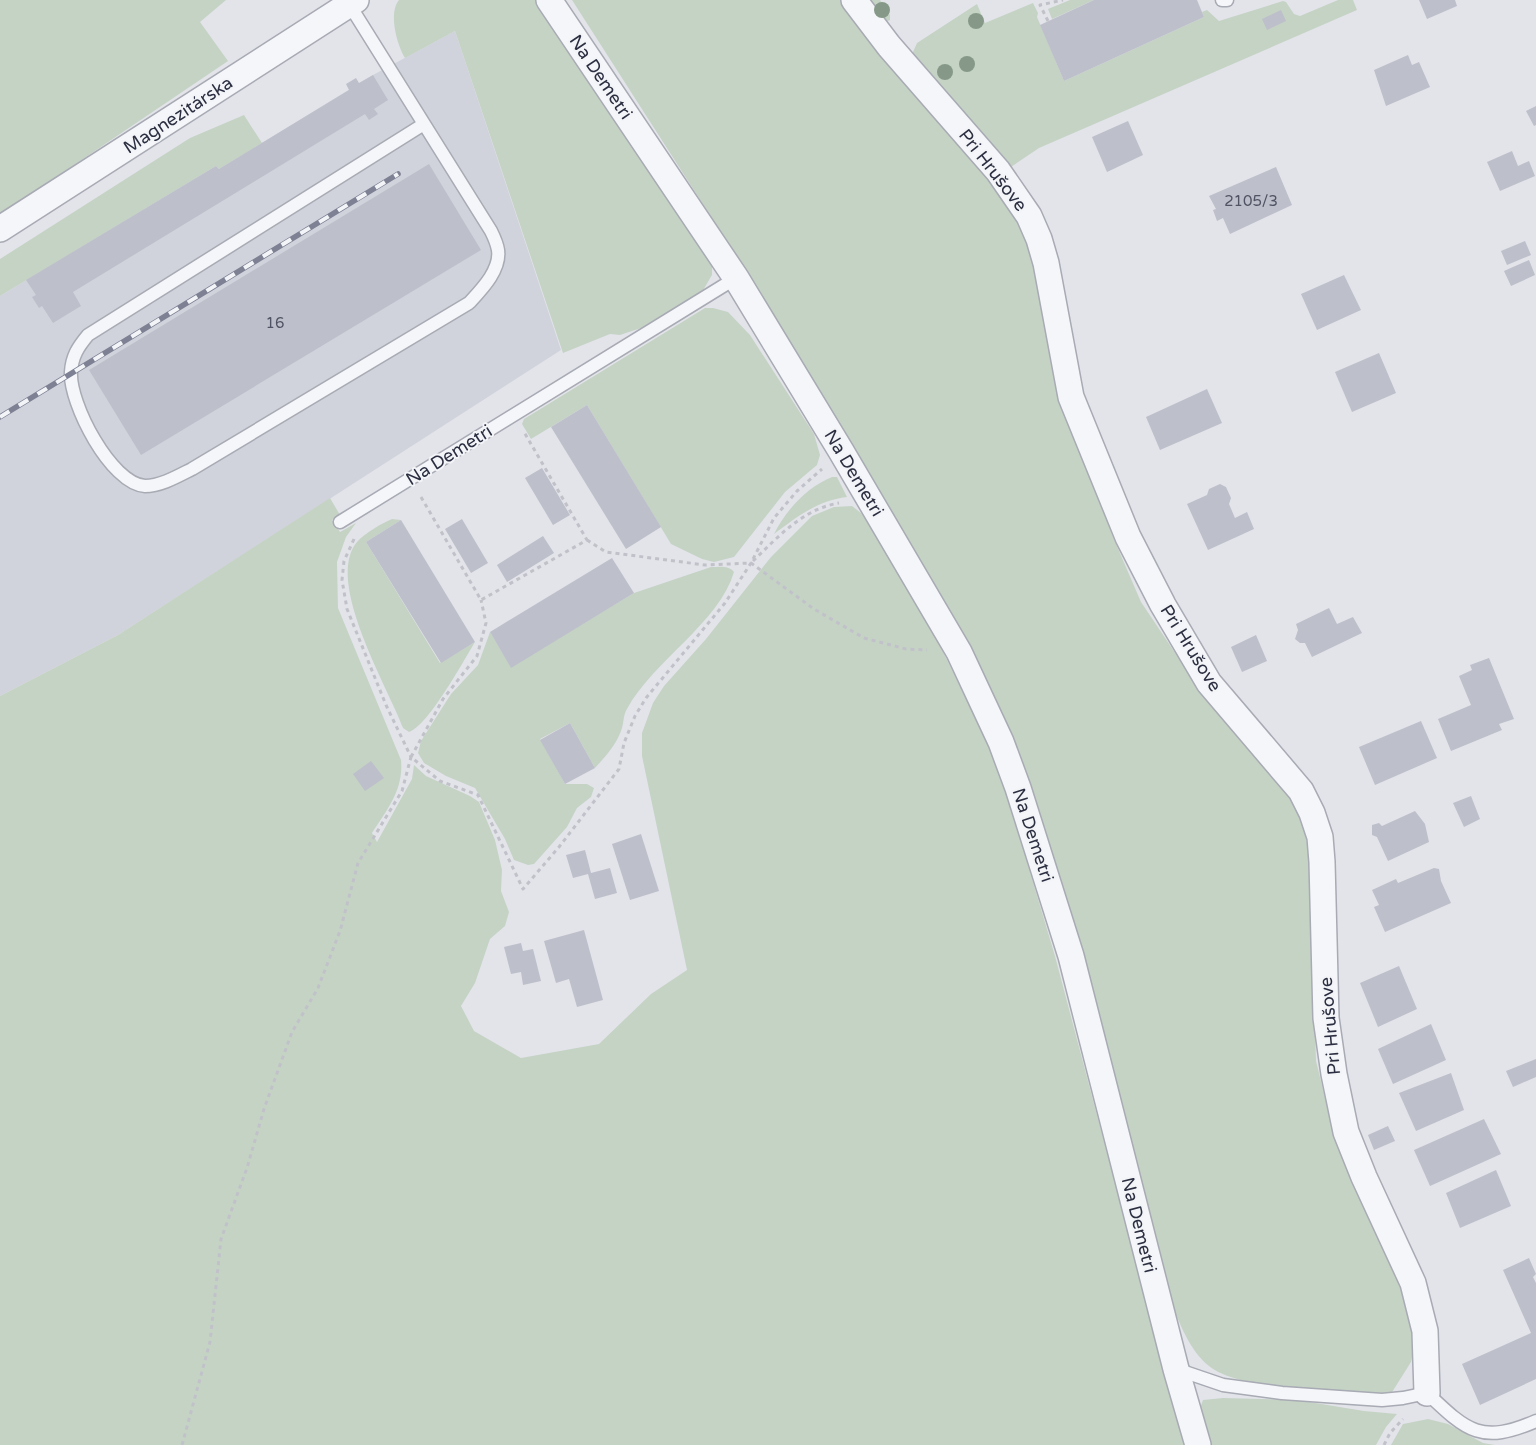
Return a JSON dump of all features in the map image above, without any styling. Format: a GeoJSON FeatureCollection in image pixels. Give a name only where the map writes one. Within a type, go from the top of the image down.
{"type":"FeatureCollection","features":[{"type":"Feature","properties":{"kind":"street","name":"Na Demetri"},"geometry":{"type":"LineString","coordinates":[[549,0],[736,278],[841,451],[959,652],[1001,742],[1018,788],[1071,956],[1176,1368],[1198,1445]]}},
{"type":"Feature","properties":{"kind":"street","name":"Pri Hrušove"},"geometry":{"type":"LineString","coordinates":[[854,0],[889,46],[998,171],[1029,216],[1039,238],[1046,263],[1071,397],[1128,537],[1163,605],[1210,683],[1301,791],[1312,813],[1320,837],[1326,1018],[1334,1074],[1346,1132],[1364,1177],[1413,1283],[1425,1331],[1427,1393]]}},
{"type":"Feature","properties":{"kind":"street","name":"Magnezitárska"},"geometry":{"type":"LineString","coordinates":[[0,229],[352,2]]}},
{"type":"Feature","properties":{"kind":"lane"},"geometry":{"type":"LineString","coordinates":[[352,2],[424,124],[491,231],[499,252],[493,271],[483,287],[469,303],[192,469],[166,481],[145,486],[130,482],[102,451],[84,421],[74,397],[71,374],[74,353],[88,335],[424,124]]}},
{"type":"Feature","properties":{"kind":"lane","name":"Na Demetri"},"geometry":{"type":"LineString","coordinates":[[340,522],[736,278]]}},
{"type":"Feature","properties":{"kind":"lane"},"geometry":{"type":"LineString","coordinates":[[1176,1368],[1223,1385],[1282,1393],[1382,1400],[1427,1393],[1458,1422],[1482,1433],[1500,1434],[1516,1430],[1536,1420]]}},
{"type":"Feature","properties":{"kind":"path"},"geometry":{"type":"LineString","coordinates":[[1048,21],[1040,5],[1063,0]]}},
{"type":"Feature","properties":{"kind":"path"},"geometry":{"type":"LineString","coordinates":[[514,415],[587,540],[606,552],[705,565],[751,563],[814,609],[864,638],[906,649],[959,652]]}},
{"type":"Feature","properties":{"kind":"path"},"geometry":{"type":"LineString","coordinates":[[367,505],[344,561],[342,580],[347,609],[386,705],[410,758],[440,781],[478,796],[523,889],[559,847],[619,769],[624,743],[635,716],[646,698],[725,603],[751,563],[774,518],[797,490],[841,451]]}},
{"type":"Feature","properties":{"kind":"path"},"geometry":{"type":"LineString","coordinates":[[182,1445],[210,1342],[221,1239],[247,1168],[264,1109],[292,1032],[318,988],[334,947],[358,863],[402,791],[410,758],[443,699],[477,656],[486,623],[481,600],[410,479]]}},
{"type":"Feature","properties":{"kind":"path"},"geometry":{"type":"LineString","coordinates":[[751,563],[784,532],[824,505],[869,499]]}},
{"type":"Feature","properties":{"kind":"path"},"geometry":{"type":"LineString","coordinates":[[481,600],[587,540]]}},
{"type":"Feature","properties":{"kind":"shaded area"},"geometry":{"type":"Polygon","coordinates":[[[455,31],[561,350],[118,635],[0,696],[0,296],[216,166],[219,169],[373,75],[455,31]]]}},
{"type":"Feature","properties":{"kind":"green space"},"geometry":{"type":"Polygon","coordinates":[[[0,0],[226,0],[200,22],[228,61],[0,215],[0,0]]]}},
{"type":"Feature","properties":{"kind":"green space"},"geometry":{"type":"Polygon","coordinates":[[[399,0],[537,0],[712,266],[712,275],[702,292],[641,328],[620,335],[610,334],[563,353],[455,31],[405,58],[399,45],[394,21],[394,13],[399,0]]]}},
{"type":"Feature","properties":{"kind":"green space"},"geometry":{"type":"Polygon","coordinates":[[[572,0],[847,0],[994,175],[1033,242],[1064,398],[1113,537],[1141,602],[1200,690],[1287,792],[1299,811],[1310,854],[1316,1061],[1330,1117],[1350,1176],[1403,1282],[1417,1338],[1411,1362],[1389,1397],[1322,1392],[1268,1386],[1244,1381],[1224,1374],[1202,1360],[1181,1327],[1170,1301],[1031,790],[1013,736],[972,649],[747,273],[572,0]]]}},
{"type":"Feature","properties":{"kind":"green space"},"geometry":{"type":"Polygon","coordinates":[[[864,0],[880,0],[890,15],[890,20],[883,23],[864,0]]]}},
{"type":"Feature","properties":{"kind":"green space"},"geometry":{"type":"Polygon","coordinates":[[[1070,0],[1094,0],[1052,19],[1048,9],[1070,0]]]}},
{"type":"Feature","properties":{"kind":"green space"},"geometry":{"type":"Polygon","coordinates":[[[1338,0],[1353,0],[1357,10],[1039,148],[1008,169],[914,59],[913,52],[917,43],[977,4],[985,23],[1033,3],[1064,81],[1204,17],[1202,12],[1207,10],[1219,21],[1283,1],[1286,2],[1294,14],[1300,16],[1338,0]]]}},
{"type":"Feature","properties":{"kind":"green space"},"geometry":{"type":"Polygon","coordinates":[[[244,115],[262,143],[219,169],[216,166],[0,296],[0,259],[190,138],[244,115]]]}},
{"type":"Feature","properties":{"kind":"green space"},"geometry":{"type":"Polygon","coordinates":[[[705,308],[728,312],[750,335],[814,434],[820,455],[817,465],[785,492],[734,557],[714,562],[702,559],[671,544],[587,405],[531,439],[522,424],[524,419],[705,308]]]}},
{"type":"Feature","properties":{"kind":"green space"},"geometry":{"type":"Polygon","coordinates":[[[832,477],[837,477],[847,497],[817,506],[800,515],[774,534],[798,500],[814,487],[832,477]]]}},
{"type":"Feature","properties":{"kind":"green space"},"geometry":{"type":"Polygon","coordinates":[[[330,498],[340,515],[332,520],[340,532],[356,523],[346,537],[337,562],[338,608],[401,760],[400,780],[397,790],[389,807],[372,833],[377,842],[412,779],[414,765],[426,776],[479,802],[495,840],[502,870],[501,891],[509,912],[505,926],[490,939],[475,983],[461,1006],[474,1031],[521,1058],[599,1044],[651,994],[687,970],[642,756],[642,733],[653,703],[664,686],[706,639],[771,557],[812,516],[834,507],[852,506],[861,513],[880,538],[930,625],[987,742],[1005,788],[1055,956],[1184,1445],[0,1445],[0,696],[118,635],[330,498]]]}},
{"type":"Feature","properties":{"kind":"green space"},"geometry":{"type":"Polygon","coordinates":[[[392,519],[401,520],[366,542],[440,663],[475,642],[435,706],[417,727],[409,732],[403,728],[362,634],[353,607],[348,582],[349,560],[357,542],[378,526],[392,519]]]}},
{"type":"Feature","properties":{"kind":"green space"},"geometry":{"type":"Polygon","coordinates":[[[711,567],[727,567],[734,572],[726,591],[715,608],[638,691],[626,711],[622,728],[616,741],[595,768],[570,723],[540,739],[565,784],[587,784],[594,788],[591,797],[577,808],[567,827],[534,864],[528,865],[514,860],[505,839],[475,788],[446,776],[424,763],[418,753],[421,741],[451,694],[478,665],[490,632],[511,667],[634,593],[711,567]]]}},
{"type":"Feature","properties":{"kind":"green space"},"geometry":{"type":"Polygon","coordinates":[[[1223,1398],[1297,1400],[1364,1411],[1397,1414],[1386,1427],[1376,1445],[1209,1445],[1200,1408],[1203,1400],[1223,1398]]]}},
{"type":"Feature","properties":{"kind":"green space"},"geometry":{"type":"Polygon","coordinates":[[[1428,1419],[1448,1424],[1483,1443],[1495,1445],[1391,1445],[1403,1424],[1428,1419]]]}},
{"type":"Feature","properties":{"kind":"building"},"geometry":{"type":"Polygon","coordinates":[[[1094,0],[1197,0],[1204,17],[1064,81],[1040,25],[1094,0]]]}},
{"type":"Feature","properties":{"kind":"building"},"geometry":{"type":"Polygon","coordinates":[[[1419,0],[1455,0],[1457,6],[1427,19],[1419,0]]]}},
{"type":"Feature","properties":{"kind":"building"},"geometry":{"type":"Polygon","coordinates":[[[1281,10],[1286,21],[1267,30],[1262,19],[1281,10]]]}},
{"type":"Feature","properties":{"kind":"building"},"geometry":{"type":"Polygon","coordinates":[[[1408,55],[1412,65],[1419,62],[1430,87],[1386,106],[1374,70],[1408,55]]]}},
{"type":"Feature","properties":{"kind":"building"},"geometry":{"type":"Polygon","coordinates":[[[373,75],[388,100],[374,109],[378,114],[369,120],[365,114],[73,292],[81,306],[53,323],[42,306],[39,308],[32,297],[36,295],[26,280],[216,166],[219,169],[349,90],[346,84],[356,78],[359,83],[373,75]]]}},
{"type":"Feature","properties":{"kind":"building"},"geometry":{"type":"Polygon","coordinates":[[[1536,106],[1536,125],[1534,126],[1526,111],[1536,106]]]}},
{"type":"Feature","properties":{"kind":"building"},"geometry":{"type":"Polygon","coordinates":[[[1128,121],[1143,155],[1107,172],[1092,137],[1128,121]]]}},
{"type":"Feature","properties":{"kind":"building"},"geometry":{"type":"Polygon","coordinates":[[[1512,151],[1518,166],[1529,161],[1535,176],[1500,191],[1487,162],[1512,151]]]}},
{"type":"Feature","properties":{"kind":"building"},"geometry":{"type":"Polygon","coordinates":[[[429,164],[481,250],[141,455],[89,370],[429,164]]]}},
{"type":"Feature","properties":{"kind":"building"},"geometry":{"type":"Polygon","coordinates":[[[1276,167],[1292,205],[1230,234],[1223,218],[1217,221],[1213,210],[1216,209],[1209,196],[1276,167]]]}},
{"type":"Feature","properties":{"kind":"building"},"geometry":{"type":"Polygon","coordinates":[[[1525,241],[1531,255],[1507,265],[1501,251],[1525,241]]]}},
{"type":"Feature","properties":{"kind":"building"},"geometry":{"type":"Polygon","coordinates":[[[1529,260],[1535,275],[1511,286],[1504,271],[1529,260]]]}},
{"type":"Feature","properties":{"kind":"building"},"geometry":{"type":"Polygon","coordinates":[[[1344,275],[1361,310],[1317,330],[1301,294],[1344,275]]]}},
{"type":"Feature","properties":{"kind":"building"},"geometry":{"type":"Polygon","coordinates":[[[1379,353],[1396,393],[1352,412],[1335,372],[1379,353]]]}},
{"type":"Feature","properties":{"kind":"building"},"geometry":{"type":"Polygon","coordinates":[[[1207,389],[1222,423],[1160,450],[1146,417],[1207,389]]]}},
{"type":"Feature","properties":{"kind":"building"},"geometry":{"type":"Polygon","coordinates":[[[587,405],[661,527],[626,549],[551,427],[587,405]]]}},
{"type":"Feature","properties":{"kind":"building"},"geometry":{"type":"Polygon","coordinates":[[[542,468],[570,515],[553,525],[525,478],[542,468]]]}},
{"type":"Feature","properties":{"kind":"building"},"geometry":{"type":"Polygon","coordinates":[[[1220,484],[1226,487],[1231,498],[1229,504],[1235,518],[1247,512],[1254,529],[1208,550],[1187,504],[1207,495],[1209,489],[1220,484]]]}},
{"type":"Feature","properties":{"kind":"building"},"geometry":{"type":"Polygon","coordinates":[[[462,519],[488,563],[471,573],[445,529],[462,519]]]}},
{"type":"Feature","properties":{"kind":"building"},"geometry":{"type":"Polygon","coordinates":[[[401,520],[475,642],[441,663],[366,542],[401,520]]]}},
{"type":"Feature","properties":{"kind":"building"},"geometry":{"type":"Polygon","coordinates":[[[543,536],[554,553],[507,582],[497,565],[543,536]]]}},
{"type":"Feature","properties":{"kind":"building"},"geometry":{"type":"Polygon","coordinates":[[[612,558],[634,593],[511,668],[490,632],[612,558]]]}},
{"type":"Feature","properties":{"kind":"building"},"geometry":{"type":"Polygon","coordinates":[[[1329,608],[1337,624],[1353,617],[1362,633],[1312,657],[1305,643],[1300,643],[1295,639],[1298,630],[1296,624],[1329,608]]]}},
{"type":"Feature","properties":{"kind":"building"},"geometry":{"type":"Polygon","coordinates":[[[1256,635],[1267,661],[1242,672],[1231,647],[1256,635]]]}},
{"type":"Feature","properties":{"kind":"building"},"geometry":{"type":"Polygon","coordinates":[[[1489,658],[1514,719],[1499,724],[1502,730],[1451,751],[1438,719],[1471,705],[1459,676],[1472,670],[1470,665],[1489,658]]]}},
{"type":"Feature","properties":{"kind":"building"},"geometry":{"type":"Polygon","coordinates":[[[1421,721],[1437,758],[1375,785],[1359,747],[1421,721]]]}},
{"type":"Feature","properties":{"kind":"building"},"geometry":{"type":"Polygon","coordinates":[[[570,723],[595,768],[565,784],[540,740],[570,723]]]}},
{"type":"Feature","properties":{"kind":"building"},"geometry":{"type":"Polygon","coordinates":[[[371,761],[384,778],[365,791],[353,774],[371,761]]]}},
{"type":"Feature","properties":{"kind":"building"},"geometry":{"type":"Polygon","coordinates":[[[1471,796],[1480,819],[1464,827],[1453,803],[1471,796]]]}},
{"type":"Feature","properties":{"kind":"building"},"geometry":{"type":"Polygon","coordinates":[[[1415,811],[1425,824],[1429,842],[1388,861],[1377,837],[1372,835],[1372,825],[1379,823],[1382,826],[1415,811]]]}},
{"type":"Feature","properties":{"kind":"building"},"geometry":{"type":"Polygon","coordinates":[[[641,834],[659,891],[630,900],[612,844],[641,834]]]}},
{"type":"Feature","properties":{"kind":"building"},"geometry":{"type":"Polygon","coordinates":[[[585,850],[591,873],[610,868],[617,893],[595,899],[588,874],[573,878],[566,855],[585,850]]]}},
{"type":"Feature","properties":{"kind":"building"},"geometry":{"type":"Polygon","coordinates":[[[1434,868],[1439,869],[1441,881],[1451,903],[1385,932],[1374,907],[1379,905],[1372,890],[1396,879],[1398,883],[1434,868]]]}},
{"type":"Feature","properties":{"kind":"building"},"geometry":{"type":"Polygon","coordinates":[[[584,930],[603,1000],[577,1007],[569,979],[556,983],[544,941],[584,930]]]}},
{"type":"Feature","properties":{"kind":"building"},"geometry":{"type":"Polygon","coordinates":[[[521,943],[523,951],[533,949],[541,981],[523,985],[521,972],[511,974],[504,947],[521,943]]]}},
{"type":"Feature","properties":{"kind":"building"},"geometry":{"type":"Polygon","coordinates":[[[1399,966],[1417,1009],[1378,1027],[1360,983],[1399,966]]]}},
{"type":"Feature","properties":{"kind":"building"},"geometry":{"type":"Polygon","coordinates":[[[1431,1024],[1446,1060],[1393,1084],[1378,1049],[1431,1024]]]}},
{"type":"Feature","properties":{"kind":"building"},"geometry":{"type":"Polygon","coordinates":[[[1536,1059],[1536,1077],[1513,1087],[1506,1071],[1536,1059]]]}},
{"type":"Feature","properties":{"kind":"building"},"geometry":{"type":"Polygon","coordinates":[[[1451,1073],[1464,1110],[1416,1131],[1399,1093],[1451,1073]]]}},
{"type":"Feature","properties":{"kind":"building"},"geometry":{"type":"Polygon","coordinates":[[[1484,1119],[1501,1154],[1430,1186],[1414,1150],[1484,1119]]]}},
{"type":"Feature","properties":{"kind":"building"},"geometry":{"type":"Polygon","coordinates":[[[1388,1126],[1395,1141],[1374,1150],[1368,1135],[1388,1126]]]}},
{"type":"Feature","properties":{"kind":"building"},"geometry":{"type":"Polygon","coordinates":[[[1496,1170],[1511,1206],[1460,1228],[1446,1193],[1496,1170]]]}},
{"type":"Feature","properties":{"kind":"building"},"geometry":{"type":"Polygon","coordinates":[[[1529,1258],[1536,1274],[1533,1277],[1536,1283],[1536,1379],[1480,1405],[1462,1364],[1531,1333],[1503,1270],[1529,1258]]]}},
{"type":"Feature","properties":{"kind":"railway"},"geometry":{"type":"LineString","coordinates":[[0,417],[398,174]]}}]}
